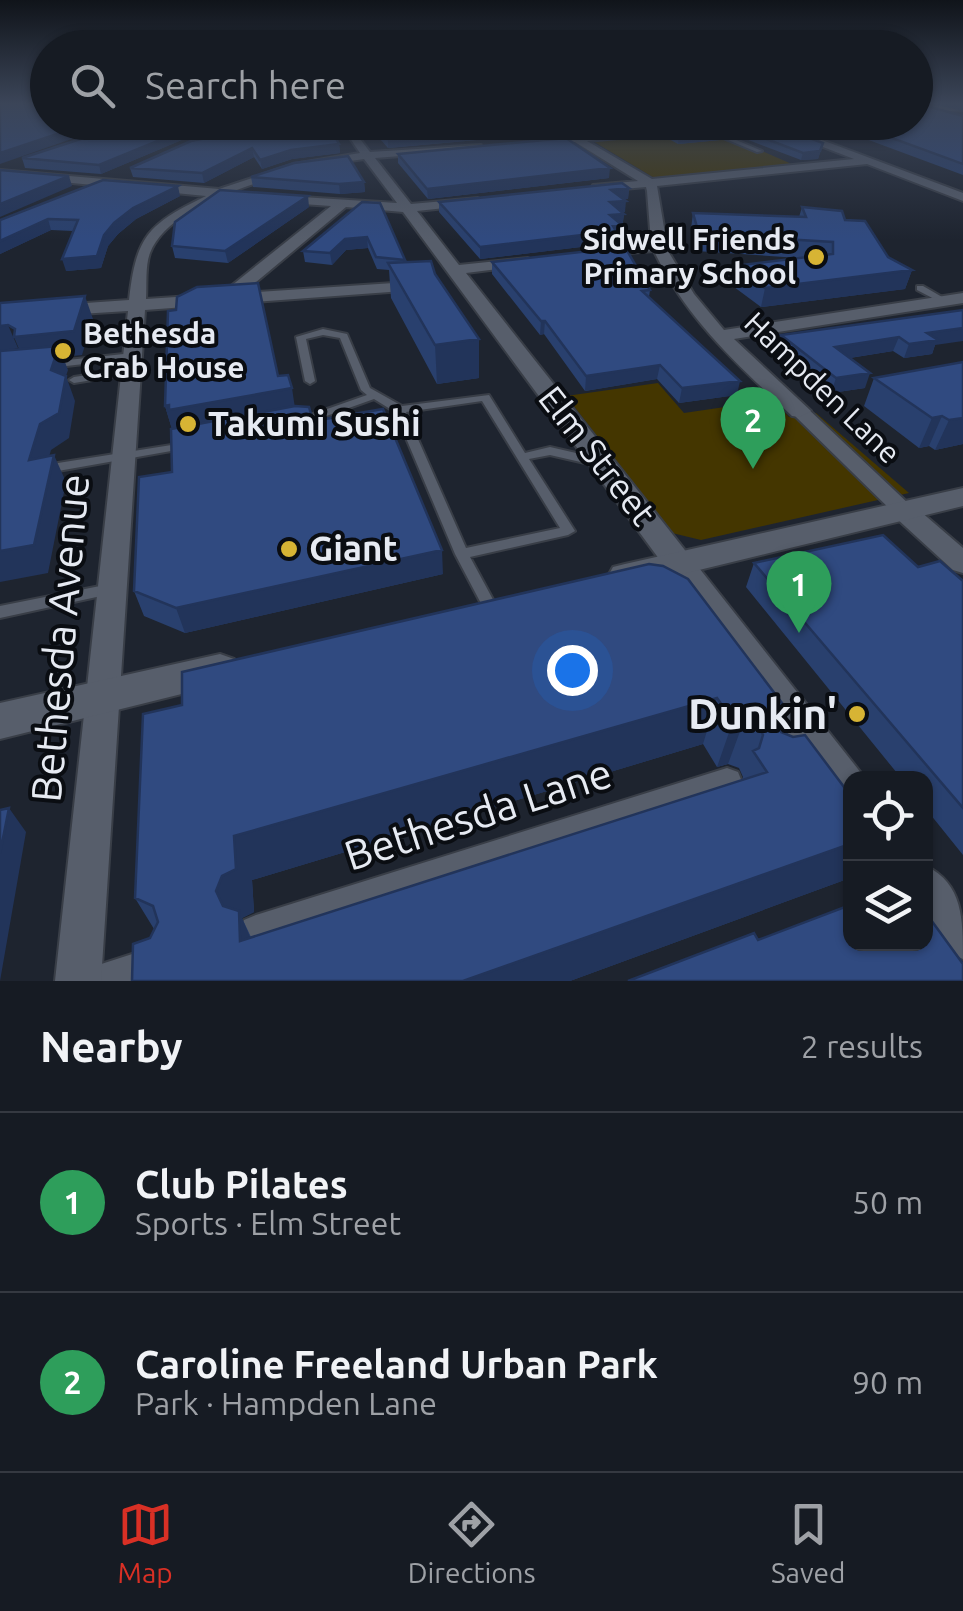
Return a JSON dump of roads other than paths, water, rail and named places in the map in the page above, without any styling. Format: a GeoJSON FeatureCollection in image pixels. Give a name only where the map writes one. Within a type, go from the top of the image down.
{"type":"FeatureCollection","features":[{"type":"Feature","properties":{"kind":"main road"},"geometry":{"type":"LineString","coordinates":[[586,585],[963,498]]}},
{"type":"Feature","properties":{"kind":"main road"},"geometry":{"type":"LineString","coordinates":[[454,616],[506,604]]}},
{"type":"Feature","properties":{"kind":"main road"},"geometry":{"type":"LineString","coordinates":[[0,721],[254,662]]}},
{"type":"Feature","properties":{"kind":"street","name":"Elm Street"},"geometry":{"type":"LineString","coordinates":[[363,149],[843,779]]}},
{"type":"Feature","properties":{"kind":"street","name":"Bethesda Avenue"},"geometry":{"type":"LineString","coordinates":[[78,981],[141,256],[149,238],[171,219],[217,193],[282,168],[450,149]]}},
{"type":"Feature","properties":{"kind":"street"},"geometry":{"type":"LineString","coordinates":[[592,149],[650,183]]}},
{"type":"Feature","properties":{"kind":"street"},"geometry":{"type":"LineString","coordinates":[[834,149],[963,197]]}},
{"type":"Feature","properties":{"kind":"street"},"geometry":{"type":"LineString","coordinates":[[0,171],[18,162]]}},
{"type":"Feature","properties":{"kind":"street"},"geometry":{"type":"LineString","coordinates":[[574,190],[868,162]]}},
{"type":"Feature","properties":{"kind":"street"},"geometry":{"type":"LineString","coordinates":[[65,197],[131,168]]}},
{"type":"Feature","properties":{"kind":"street"},"geometry":{"type":"LineString","coordinates":[[0,171],[408,208],[480,200]]}},
{"type":"Feature","properties":{"kind":"street","name":"Hampden Lane"},"geometry":{"type":"LineString","coordinates":[[650,183],[658,199],[659,246],[678,287],[720,336],[963,563]]}},
{"type":"Feature","properties":{"kind":"street"},"geometry":{"type":"LineString","coordinates":[[228,297],[342,204]]}},
{"type":"Feature","properties":{"kind":"street"},"geometry":{"type":"LineString","coordinates":[[568,256],[659,246]]}},
{"type":"Feature","properties":{"kind":"street"},"geometry":{"type":"LineString","coordinates":[[0,314],[458,277],[532,260]]}},
{"type":"Feature","properties":{"kind":"street"},"geometry":{"type":"LineString","coordinates":[[720,336],[954,299]]}},
{"type":"Feature","properties":{"kind":"street"},"geometry":{"type":"LineString","coordinates":[[788,763],[823,752]]}},
{"type":"Feature","properties":{"kind":"street","name":"Bethesda Lane"},"geometry":{"type":"LineString","coordinates":[[256,932],[727,782]]}},
{"type":"Feature","properties":{"kind":"street"},"geometry":{"type":"LineString","coordinates":[[933,896],[963,936]]}},
{"type":"Feature","properties":{"kind":"street"},"geometry":{"type":"LineString","coordinates":[[102,981],[161,962]]}},
{"type":"Feature","properties":{"kind":"lane"},"geometry":{"type":"LineString","coordinates":[[920,288],[954,299]]}},
{"type":"Feature","properties":{"kind":"lane"},"geometry":{"type":"LineString","coordinates":[[310,381],[301,337],[323,332],[344,336],[366,390],[400,410],[485,396],[568,531],[462,554]]}},
{"type":"Feature","properties":{"kind":"lane"},"geometry":{"type":"LineString","coordinates":[[30,367],[132,364]]}},
{"type":"Feature","properties":{"kind":"lane"},"geometry":{"type":"LineString","coordinates":[[74,380],[132,364]]}},
{"type":"Feature","properties":{"kind":"lane"},"geometry":{"type":"LineString","coordinates":[[277,427],[372,396]]}},
{"type":"Feature","properties":{"kind":"lane"},"geometry":{"type":"LineString","coordinates":[[400,410],[462,554],[506,604]]}},
{"type":"Feature","properties":{"kind":"lane"},"geometry":{"type":"LineString","coordinates":[[58,467],[200,442]]}},
{"type":"Feature","properties":{"kind":"lane"},"geometry":{"type":"LineString","coordinates":[[522,457],[550,452],[605,464]]}},
{"type":"Feature","properties":{"kind":"lane"},"geometry":{"type":"LineString","coordinates":[[0,612],[112,588]]}},
{"type":"Feature","properties":{"kind":"place","name":"Sidwell Friends Primary School"},"geometry":{"type":"Point","coordinates":[816,257]}},
{"type":"Feature","properties":{"kind":"place","name":"Bethesda Crab House"},"geometry":{"type":"Point","coordinates":[63,351]}},
{"type":"Feature","properties":{"kind":"place","name":"Takumi Sushi"},"geometry":{"type":"Point","coordinates":[188,424]}},
{"type":"Feature","properties":{"kind":"place","name":"Caroline Freeland Urban Park"},"geometry":{"type":"Point","coordinates":[753,469]}},
{"type":"Feature","properties":{"kind":"place","name":"Giant"},"geometry":{"type":"Point","coordinates":[289,549]}},
{"type":"Feature","properties":{"kind":"place","name":"Club Pilates"},"geometry":{"type":"Point","coordinates":[799,633]}},
{"type":"Feature","properties":{"kind":"place","name":"Dunkin'"},"geometry":{"type":"Point","coordinates":[857,714]}}]}
